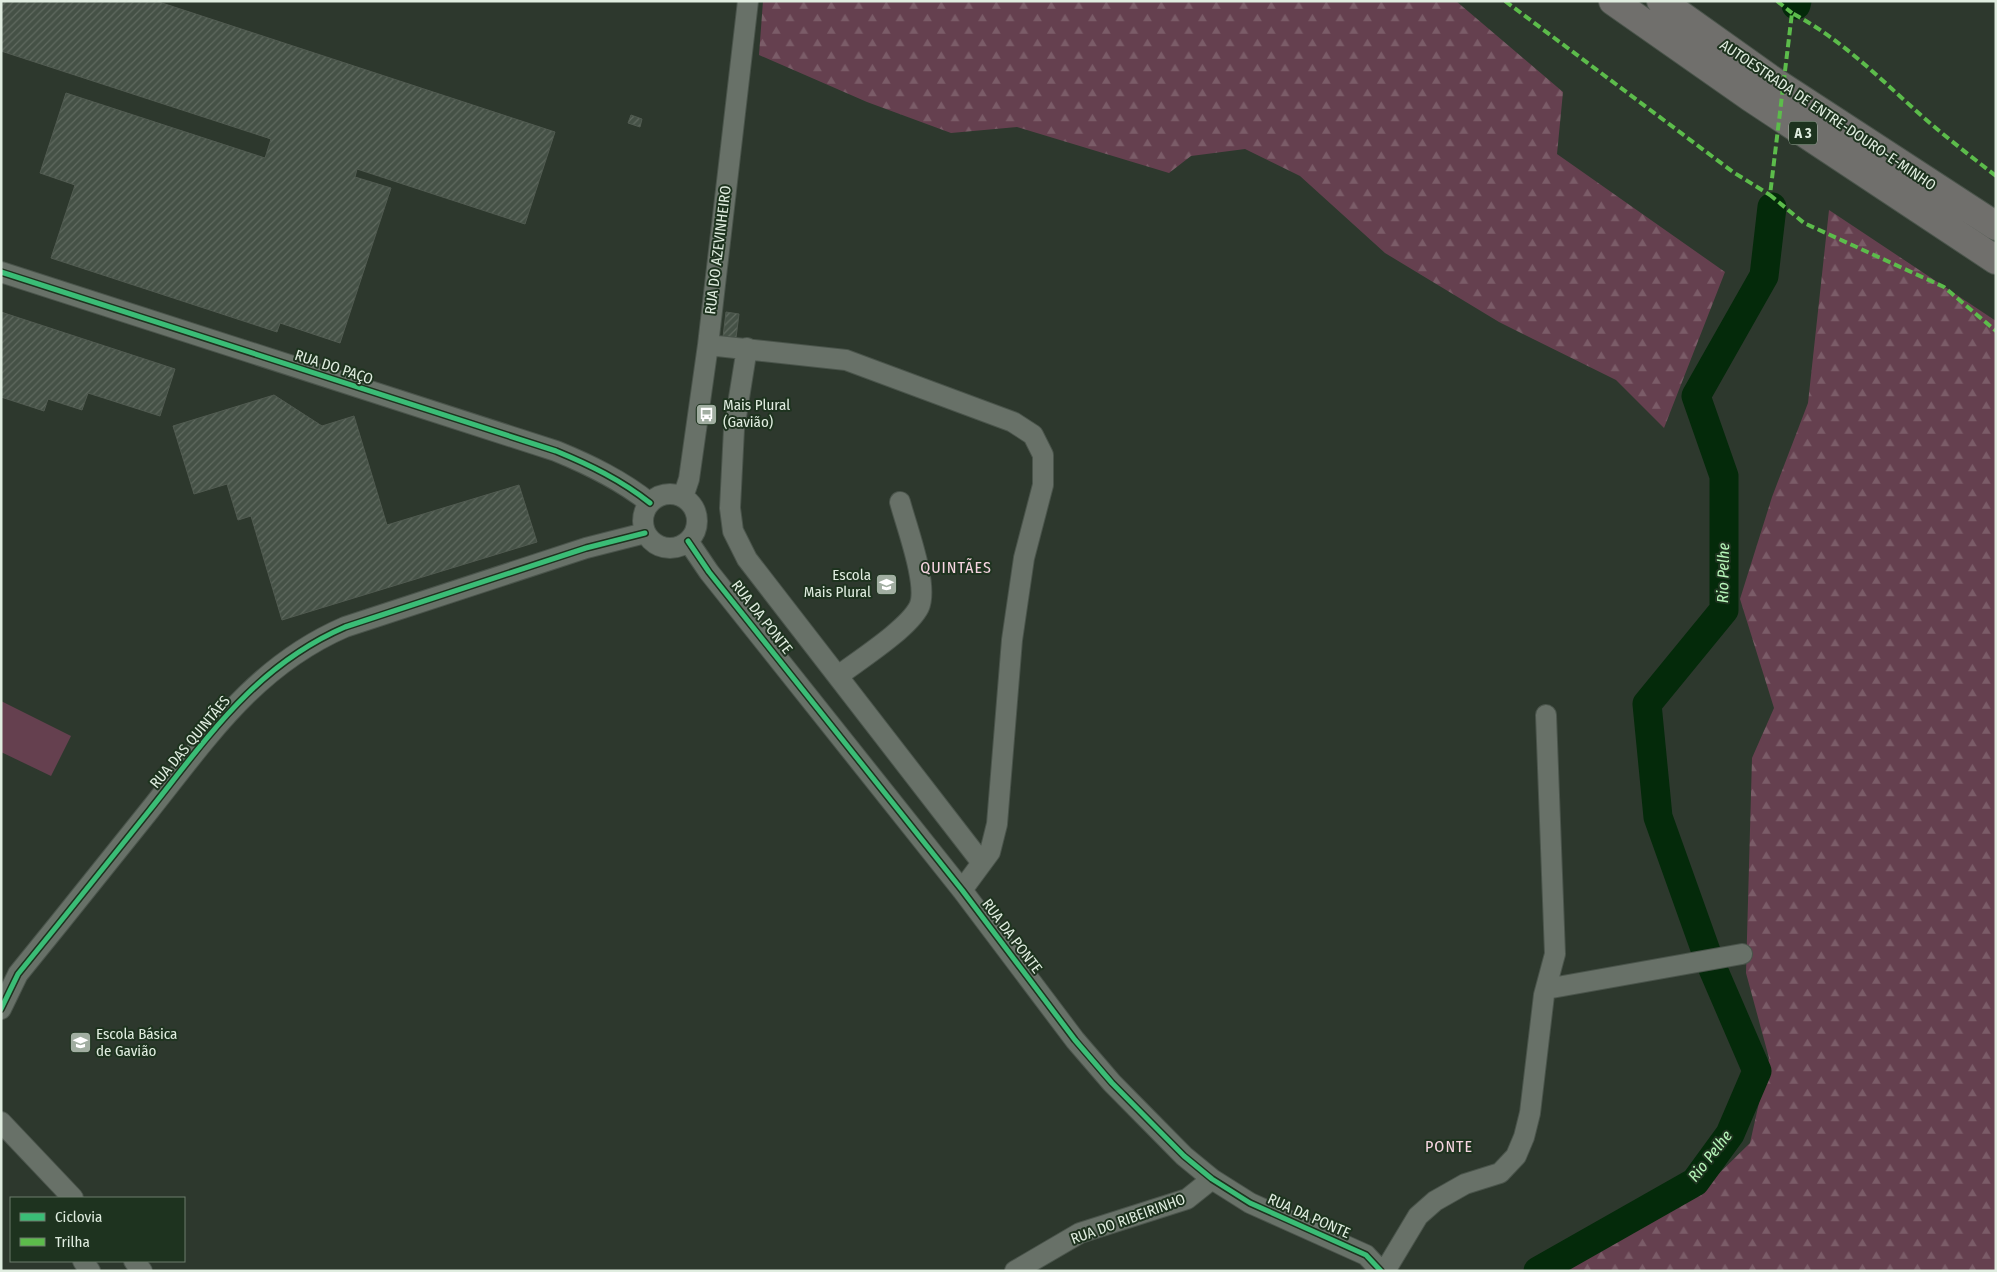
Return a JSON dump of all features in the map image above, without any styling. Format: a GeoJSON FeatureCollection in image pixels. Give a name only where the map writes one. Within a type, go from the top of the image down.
{"type":"FeatureCollection","features":[{"type":"Feature","properties":{"kind":"highway","name":"AUTOESTRADA DE ENTRE-DOURO-E-MINHO"},"geometry":{"type":"LineString","coordinates":[[1613,1],[1750,98],[1996,260]]}},
{"type":"Feature","properties":{"kind":"highway","name":"AUTOESTRADA DE ENTRE-DOURO-E-MINHO"},"geometry":{"type":"LineString","coordinates":[[1661,1],[1769,78],[1996,226]]}},
{"type":"Feature","properties":{"kind":"street","name":"RUA DO AZEVINHEIRO"},"geometry":{"type":"LineString","coordinates":[[683,497],[689,479],[708,345],[748,1]]}},
{"type":"Feature","properties":{"kind":"street","name":"RUA DO PAÇO"},"geometry":{"type":"LineString","coordinates":[[1,272],[556,451],[601,470],[650,503]]}},
{"type":"Feature","properties":{"kind":"street"},"geometry":{"type":"LineString","coordinates":[[708,345],[846,360],[1013,422],[1033,435],[1043,455],[1043,485],[1024,558],[1012,640],[997,824],[990,852],[962,890]]}},
{"type":"Feature","properties":{"kind":"street"},"geometry":{"type":"LineString","coordinates":[[747,348],[734,429],[730,508],[733,531],[747,558],[982,863]]}},
{"type":"Feature","properties":{"kind":"street"},"geometry":{"type":"LineString","coordinates":[[666,494],[683,497],[694,508],[696,514],[696,529],[688,542],[673,548],[665,548],[650,540],[645,533],[643,517],[650,503],[666,494]]}},
{"type":"Feature","properties":{"kind":"street"},"geometry":{"type":"LineString","coordinates":[[838,676],[908,622],[920,606],[922,586],[900,502]]}},
{"type":"Feature","properties":{"kind":"street","name":"RUA DAS QUINTÃES"},"geometry":{"type":"LineString","coordinates":[[1,1008],[18,974],[182,770],[252,688],[286,659],[324,636],[346,627],[586,548],[645,533]]}},
{"type":"Feature","properties":{"kind":"street","name":"RUA DA PONTE"},"geometry":{"type":"LineString","coordinates":[[688,542],[962,890],[1075,1040],[1112,1083],[1184,1156],[1212,1179],[1250,1204],[1366,1254],[1381,1271]]}},
{"type":"Feature","properties":{"kind":"street"},"geometry":{"type":"LineString","coordinates":[[1385,1271],[1418,1216],[1435,1201],[1465,1184],[1500,1172],[1516,1156],[1524,1137],[1530,1113],[1546,989],[1555,954],[1546,715]]}},
{"type":"Feature","properties":{"kind":"street"},"geometry":{"type":"LineString","coordinates":[[1546,989],[1742,954]]}},
{"type":"Feature","properties":{"kind":"street"},"geometry":{"type":"LineString","coordinates":[[1,1122],[71,1197]]}},
{"type":"Feature","properties":{"kind":"street","name":"RUA DO RIBEIRINHO"},"geometry":{"type":"LineString","coordinates":[[1015,1271],[1080,1233],[1187,1199],[1212,1179]]}},
{"type":"Feature","properties":{"kind":"green space"},"geometry":{"type":"Polygon","coordinates":[[[763,1],[1456,1],[1563,92],[1557,154],[1725,272],[1664,428],[1616,380],[1499,322],[1385,253],[1300,176],[1245,149],[1191,156],[1169,173],[1017,127],[951,133],[867,102],[759,55],[763,1]]]}},
{"type":"Feature","properties":{"kind":"green space"},"geometry":{"type":"Polygon","coordinates":[[[1829,210],[1996,321],[1996,1271],[1563,1271],[1696,1196],[1750,1143],[1769,1058],[1746,973],[1752,758],[1774,708],[1740,599],[1772,497],[1808,403],[1829,210]]]}},
{"type":"Feature","properties":{"kind":"green space"},"geometry":{"type":"Polygon","coordinates":[[[1,701],[71,736],[51,776],[1,752],[1,701]]]}},
{"type":"Feature","properties":{"kind":"building"},"geometry":{"type":"Polygon","coordinates":[[[1,1],[156,1],[555,132],[525,224],[357,169],[355,177],[391,188],[340,343],[280,323],[277,332],[51,258],[75,185],[40,173],[66,93],[265,158],[271,139],[1,51],[1,1]]]}},
{"type":"Feature","properties":{"kind":"building"},"geometry":{"type":"Polygon","coordinates":[[[631,115],[642,119],[640,127],[628,123],[631,115]]]}},
{"type":"Feature","properties":{"kind":"building"},"geometry":{"type":"Polygon","coordinates":[[[1,312],[175,369],[160,416],[88,393],[82,410],[48,399],[44,411],[1,397],[1,312]]]}},
{"type":"Feature","properties":{"kind":"building"},"geometry":{"type":"Polygon","coordinates":[[[726,312],[739,314],[736,338],[723,337],[726,312]]]}},
{"type":"Feature","properties":{"kind":"building"},"geometry":{"type":"Polygon","coordinates":[[[274,395],[322,426],[354,416],[387,525],[519,485],[537,542],[282,620],[251,516],[238,520],[227,484],[194,494],[173,426],[274,395]]]}},
{"type":"Feature","properties":{"kind":"waterway","name":"Rio Pelhe"},"geometry":{"type":"LineString","coordinates":[[1796,5],[1797,1]]}},
{"type":"Feature","properties":{"kind":"waterway","name":"Rio Pelhe"},"geometry":{"type":"LineString","coordinates":[[1708,957],[1658,817],[1647,704],[1724,610],[1724,476],[1696,396],[1764,276],[1772,207]]}},
{"type":"Feature","properties":{"kind":"waterway","name":"Rio Pelhe"},"geometry":{"type":"LineString","coordinates":[[1538,1271],[1695,1182],[1730,1134],[1757,1071],[1713,969]]}},
{"type":"Feature","properties":{"kind":"marked path"},"geometry":{"type":"LineString","coordinates":[[1505,1],[1733,172],[1770,195]]}},
{"type":"Feature","properties":{"kind":"marked path"},"geometry":{"type":"LineString","coordinates":[[1777,1],[1792,13]]}},
{"type":"Feature","properties":{"kind":"marked path"},"geometry":{"type":"LineString","coordinates":[[1996,176],[1933,126],[1841,45],[1792,13],[1770,195],[1804,223],[1944,287],[1996,331]]}},
{"type":"Feature","properties":{"kind":"cycle path"},"geometry":{"type":"LineString","coordinates":[[1,272],[556,451],[605,474],[628,487],[650,503]]}},
{"type":"Feature","properties":{"kind":"cycle path"},"geometry":{"type":"LineString","coordinates":[[1,1009],[18,974],[213,731],[235,706],[285,662],[313,643],[345,627],[586,548],[645,533]]}},
{"type":"Feature","properties":{"kind":"cycle path"},"geometry":{"type":"LineString","coordinates":[[688,541],[709,572],[962,890],[1075,1040],[1112,1083],[1184,1156],[1212,1179],[1250,1203],[1366,1255],[1381,1271]]}},
{"type":"Feature","properties":{"kind":"place","name":"Mais Plural (Gavião)"},"geometry":{"type":"Point","coordinates":[707,414]}},
{"type":"Feature","properties":{"kind":"place","name":"Escola Mais Plural"},"geometry":{"type":"Point","coordinates":[887,584]}},
{"type":"Feature","properties":{"kind":"place","name":"Escola Básica de Gavião"},"geometry":{"type":"Point","coordinates":[80,1043]}},
{"type":"Feature","properties":{"kind":"district","name":"QUINTÃES"},"geometry":{"type":"Point","coordinates":[956,567]}},
{"type":"Feature","properties":{"kind":"district","name":"PONTE"},"geometry":{"type":"Point","coordinates":[1449,1146]}}]}
